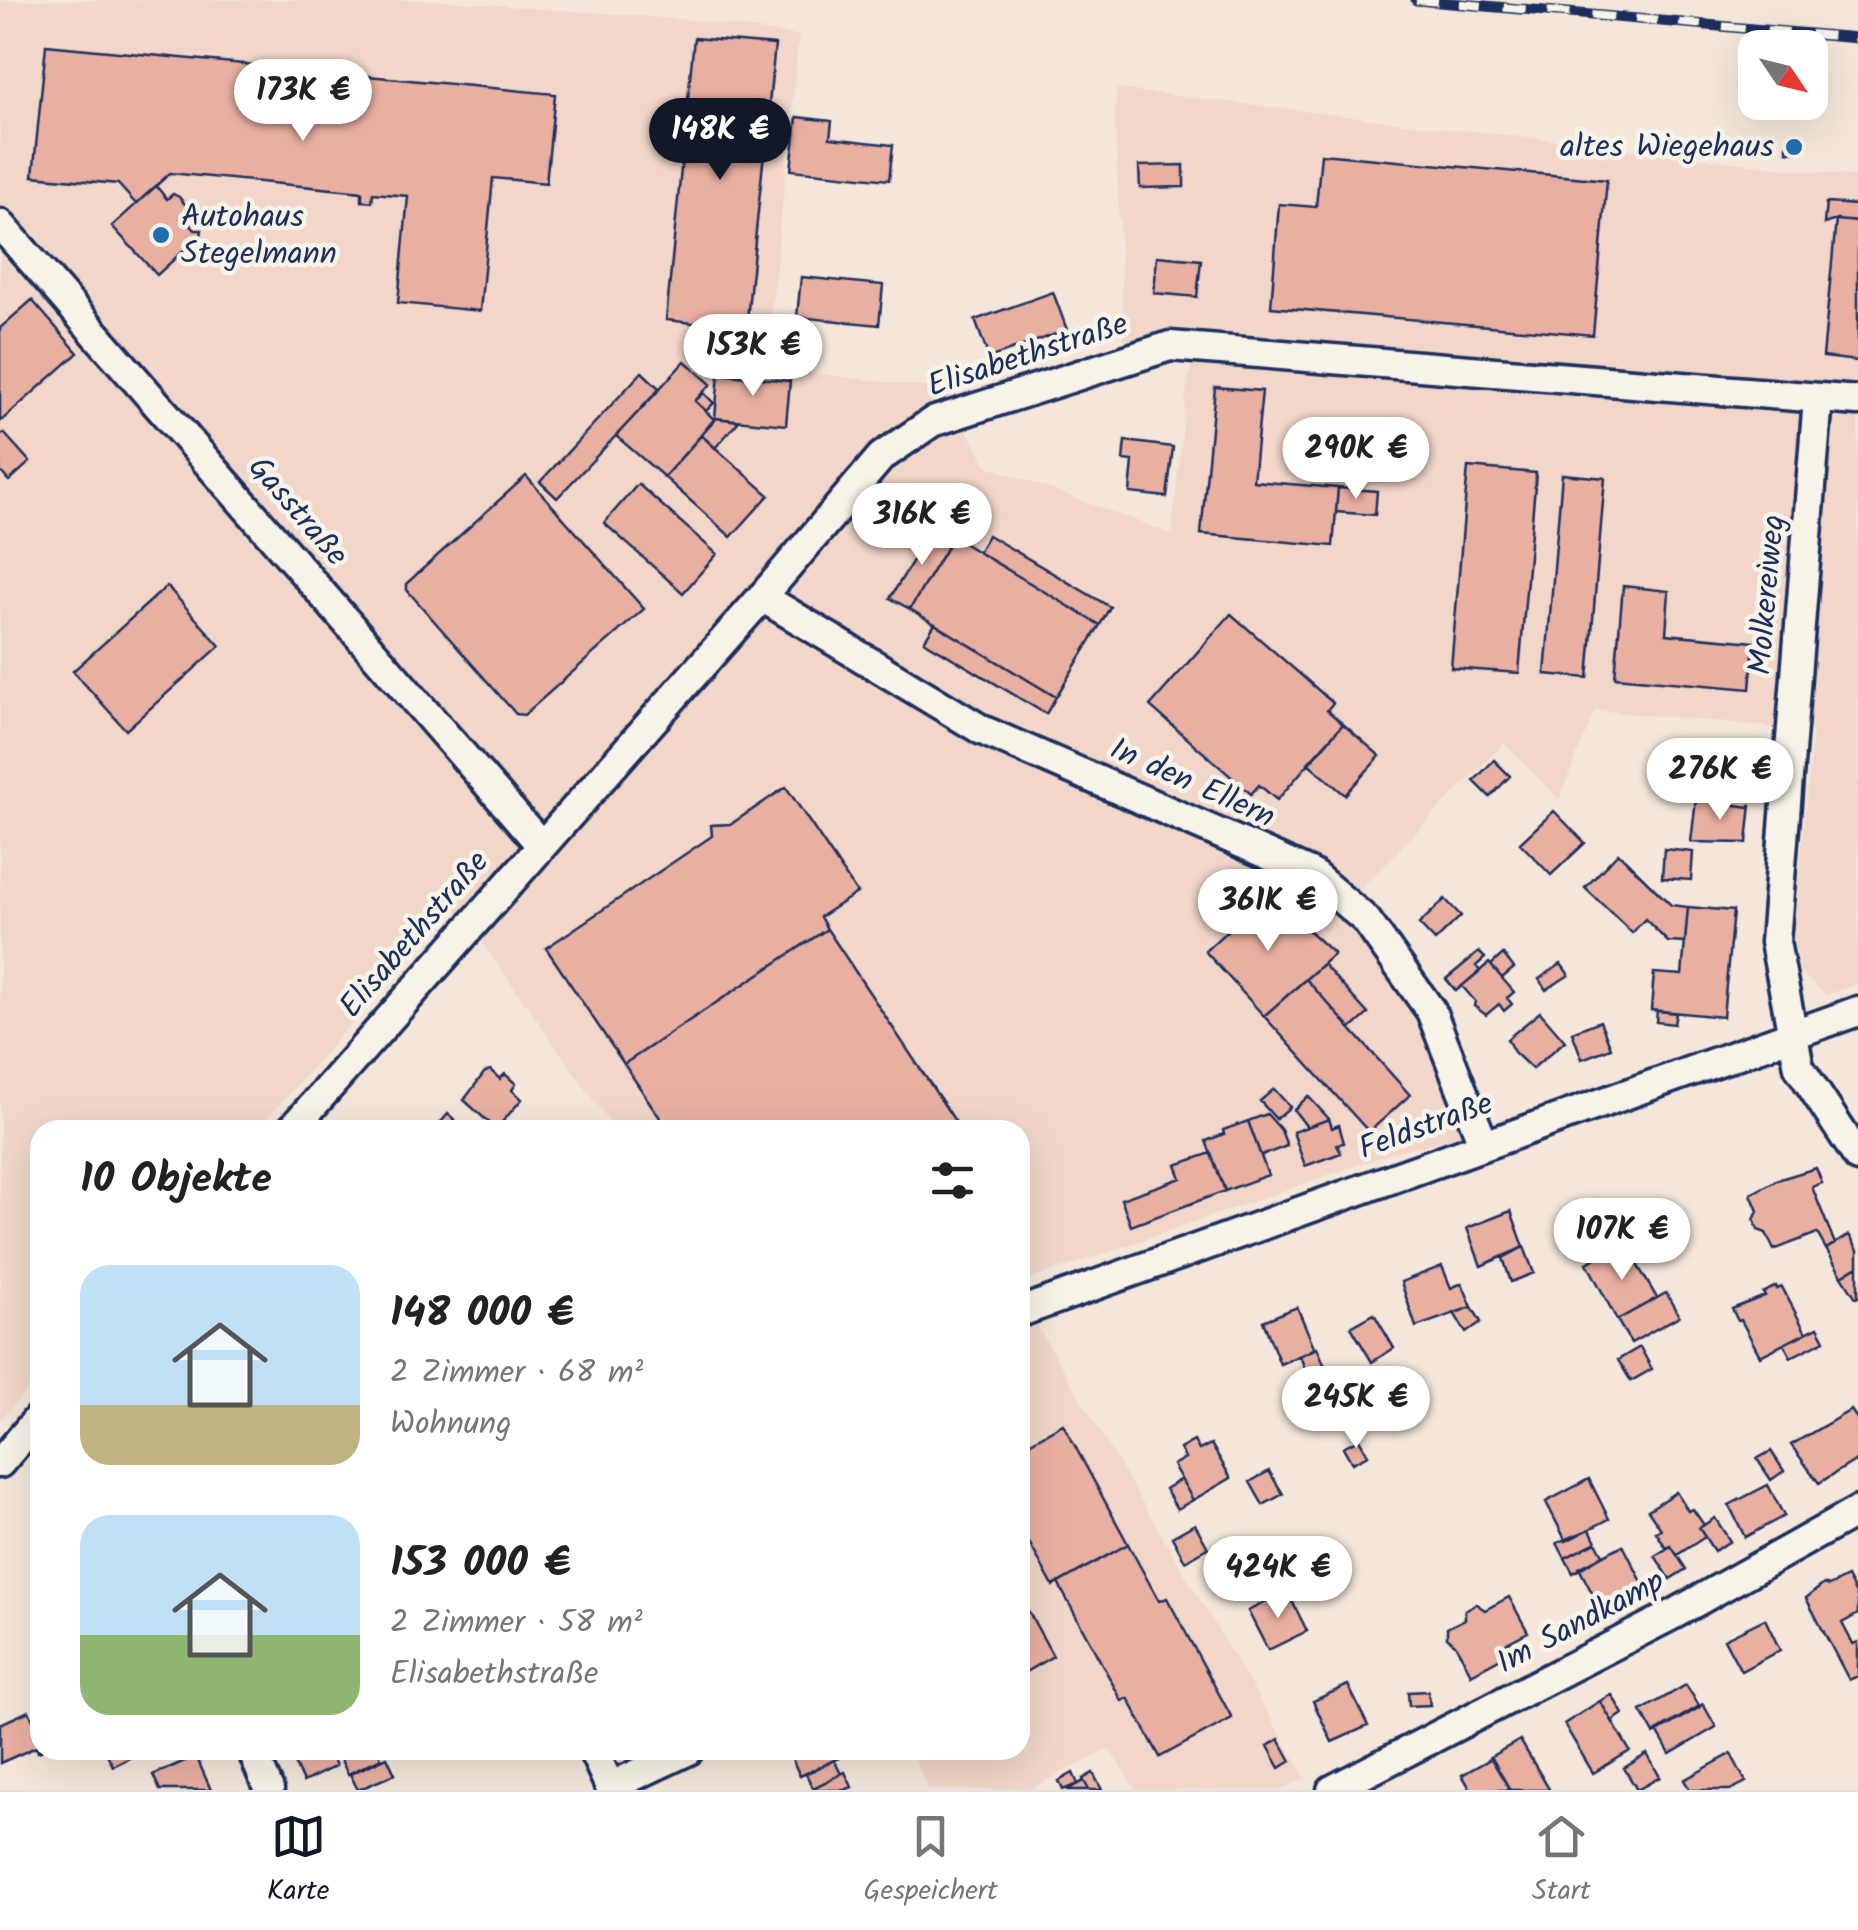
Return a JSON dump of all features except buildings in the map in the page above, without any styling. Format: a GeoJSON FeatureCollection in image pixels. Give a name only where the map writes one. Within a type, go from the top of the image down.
{"type":"FeatureCollection","features":[{"type":"Feature","properties":{"kind":"street","name":"Gasstraße"},"geometry":{"type":"LineString","coordinates":[[0,224],[541,846]]}},
{"type":"Feature","properties":{"kind":"street","name":"Elisabethstraße"},"geometry":{"type":"LineString","coordinates":[[300,1120],[881,457],[932,422],[1170,346],[1858,402]]}},
{"type":"Feature","properties":{"kind":"street","name":"Molkereiweg"},"geometry":{"type":"LineString","coordinates":[[1818,398],[1775,942],[1798,1067],[1858,1156]]}},
{"type":"Feature","properties":{"kind":"street","name":"In den Ellern"},"geometry":{"type":"LineString","coordinates":[[762,597],[982,730],[1312,874],[1366,920],[1431,1011],[1483,1144]]}},
{"type":"Feature","properties":{"kind":"street","name":"Feldstraße"},"geometry":{"type":"LineString","coordinates":[[1030,1308],[1858,1012]]}},
{"type":"Feature","properties":{"kind":"street"},"geometry":{"type":"LineString","coordinates":[[0,1462],[30,1428]]}},
{"type":"Feature","properties":{"kind":"street","name":"Im Sandkamp"},"geometry":{"type":"LineString","coordinates":[[1332,1790],[1613,1646],[1858,1511]]}},
{"type":"Feature","properties":{"kind":"street"},"geometry":{"type":"LineString","coordinates":[[256,1760],[270,1790]]}},
{"type":"Feature","properties":{"kind":"street"},"geometry":{"type":"LineString","coordinates":[[597,1760],[608,1789],[668,1760]]}},
{"type":"Feature","properties":{"kind":"shaded area"},"geometry":{"type":"Polygon","coordinates":[[[0,0],[430,0],[689,20],[799,36],[766,367],[945,390],[987,466],[1172,534],[1187,386],[1199,337],[1124,340],[1117,89],[1858,177],[1858,984],[1826,995],[1801,973],[1793,939],[1813,731],[1595,710],[1559,799],[1504,743],[1355,894],[1333,908],[1416,1010],[1469,1134],[1397,1151],[1030,1279],[1030,1120],[608,1120],[484,945],[453,908],[266,1120],[30,1120],[30,1386],[0,1420],[0,0]]]}},
{"type":"Feature","properties":{"kind":"shaded area"},"geometry":{"type":"Polygon","coordinates":[[[1030,1298],[1039,1329],[1306,1778],[1281,1790],[1136,1790],[1109,1749],[1028,1790],[929,1790],[915,1760],[1030,1760],[1030,1298]]]}},
{"type":"Feature","properties":{"kind":"railway"},"geometry":{"type":"LineString","coordinates":[[1416,0],[1858,38]]}},
{"type":"Feature","properties":{"kind":"place","name":"altes Wiegehaus"},"geometry":{"type":"Point","coordinates":[1794,147]}},
{"type":"Feature","properties":{"kind":"place","name":"Autohaus Stegelmann"},"geometry":{"type":"Point","coordinates":[161,235]}}]}
